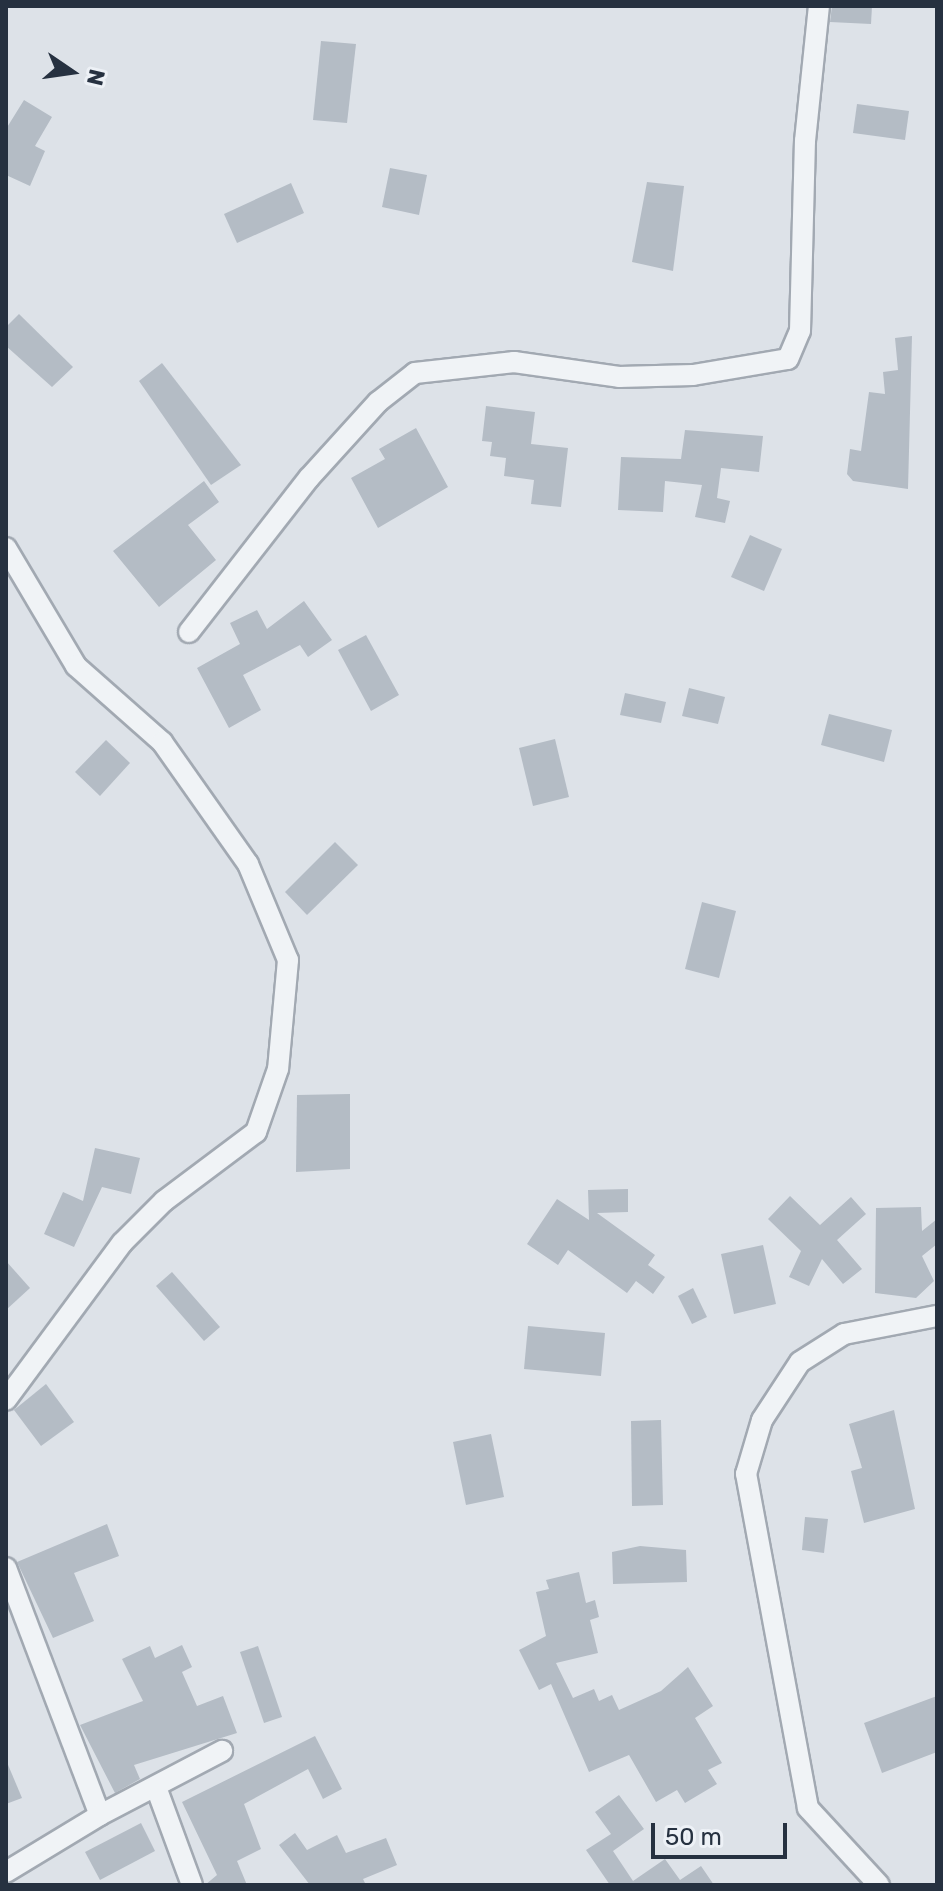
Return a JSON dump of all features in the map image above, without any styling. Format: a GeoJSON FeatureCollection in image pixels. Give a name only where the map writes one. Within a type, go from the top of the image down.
{"type":"FeatureCollection","features":[{"type":"Feature","properties":{"kind":"street"},"geometry":{"type":"LineString","coordinates":[[189,632],[309,478],[378,402],[415,373],[514,362],[619,377],[693,375],[788,359],[800,331],[805,141],[819,6]]}},
{"type":"Feature","properties":{"kind":"street"},"geometry":{"type":"LineString","coordinates":[[6,548],[76,666],[162,742],[248,864],[288,960],[278,1069],[256,1132],[164,1201],[122,1243],[6,1400]]}},
{"type":"Feature","properties":{"kind":"street"},"geometry":{"type":"LineString","coordinates":[[879,1885],[808,1808],[746,1474],[762,1420],[800,1362],[844,1334],[937,1316]]}},
{"type":"Feature","properties":{"kind":"street"},"geometry":{"type":"LineString","coordinates":[[6,1568],[100,1815]]}},
{"type":"Feature","properties":{"kind":"street"},"geometry":{"type":"LineString","coordinates":[[6,1872],[100,1815],[222,1751]]}},
{"type":"Feature","properties":{"kind":"street"},"geometry":{"type":"LineString","coordinates":[[156,1787],[192,1885]]}},
{"type":"Feature","properties":{"kind":"building"},"geometry":{"type":"Polygon","coordinates":[[[832,6],[872,6],[871,24],[830,22],[832,6]]]}},
{"type":"Feature","properties":{"kind":"building"},"geometry":{"type":"Polygon","coordinates":[[[321,41],[356,44],[347,123],[313,120],[321,41]]]}},
{"type":"Feature","properties":{"kind":"building"},"geometry":{"type":"Polygon","coordinates":[[[24,100],[52,117],[35,146],[45,151],[30,186],[6,175],[6,129],[24,100]]]}},
{"type":"Feature","properties":{"kind":"building"},"geometry":{"type":"Polygon","coordinates":[[[857,104],[909,111],[905,140],[853,133],[857,104]]]}},
{"type":"Feature","properties":{"kind":"building"},"geometry":{"type":"Polygon","coordinates":[[[390,168],[427,175],[419,215],[382,207],[390,168]]]}},
{"type":"Feature","properties":{"kind":"building"},"geometry":{"type":"Polygon","coordinates":[[[647,182],[684,186],[673,271],[632,262],[647,182]]]}},
{"type":"Feature","properties":{"kind":"building"},"geometry":{"type":"Polygon","coordinates":[[[291,183],[304,213],[237,243],[224,214],[291,183]]]}},
{"type":"Feature","properties":{"kind":"building"},"geometry":{"type":"Polygon","coordinates":[[[19,314],[73,367],[52,387],[6,346],[6,327],[19,314]]]}},
{"type":"Feature","properties":{"kind":"building"},"geometry":{"type":"Polygon","coordinates":[[[912,336],[908,489],[853,481],[847,474],[850,449],[861,451],[869,392],[885,394],[883,372],[898,370],[895,338],[912,336]]]}},
{"type":"Feature","properties":{"kind":"building"},"geometry":{"type":"Polygon","coordinates":[[[162,363],[241,465],[211,485],[139,381],[162,363]]]}},
{"type":"Feature","properties":{"kind":"building"},"geometry":{"type":"Polygon","coordinates":[[[486,406],[535,412],[531,444],[568,448],[561,507],[531,504],[534,480],[504,476],[506,458],[490,456],[492,442],[482,441],[486,406]]]}},
{"type":"Feature","properties":{"kind":"building"},"geometry":{"type":"Polygon","coordinates":[[[416,428],[448,487],[378,528],[351,478],[385,459],[379,449],[416,428]]]}},
{"type":"Feature","properties":{"kind":"building"},"geometry":{"type":"Polygon","coordinates":[[[685,430],[763,436],[759,472],[721,468],[717,498],[730,501],[725,523],[695,517],[702,485],[665,481],[663,512],[618,510],[621,457],[681,459],[685,430]]]}},
{"type":"Feature","properties":{"kind":"building"},"geometry":{"type":"Polygon","coordinates":[[[204,481],[219,502],[188,525],[216,560],[159,607],[113,551],[204,481]]]}},
{"type":"Feature","properties":{"kind":"building"},"geometry":{"type":"Polygon","coordinates":[[[750,535],[782,549],[764,591],[731,577],[750,535]]]}},
{"type":"Feature","properties":{"kind":"building"},"geometry":{"type":"Polygon","coordinates":[[[304,601],[332,640],[308,657],[300,645],[243,675],[261,710],[229,728],[197,668],[240,644],[230,623],[257,610],[267,629],[304,601]]]}},
{"type":"Feature","properties":{"kind":"building"},"geometry":{"type":"Polygon","coordinates":[[[366,635],[399,695],[371,711],[338,650],[366,635]]]}},
{"type":"Feature","properties":{"kind":"building"},"geometry":{"type":"Polygon","coordinates":[[[689,688],[725,697],[718,724],[682,716],[689,688]]]}},
{"type":"Feature","properties":{"kind":"building"},"geometry":{"type":"Polygon","coordinates":[[[625,693],[666,702],[661,723],[620,715],[625,693]]]}},
{"type":"Feature","properties":{"kind":"building"},"geometry":{"type":"Polygon","coordinates":[[[829,714],[892,730],[884,762],[821,745],[829,714]]]}},
{"type":"Feature","properties":{"kind":"building"},"geometry":{"type":"Polygon","coordinates":[[[555,739],[569,797],[533,806],[519,748],[555,739]]]}},
{"type":"Feature","properties":{"kind":"building"},"geometry":{"type":"Polygon","coordinates":[[[106,740],[130,763],[100,796],[75,772],[106,740]]]}},
{"type":"Feature","properties":{"kind":"building"},"geometry":{"type":"Polygon","coordinates":[[[335,842],[358,865],[307,915],[285,892],[335,842]]]}},
{"type":"Feature","properties":{"kind":"building"},"geometry":{"type":"Polygon","coordinates":[[[702,902],[736,911],[719,978],[685,969],[702,902]]]}},
{"type":"Feature","properties":{"kind":"building"},"geometry":{"type":"Polygon","coordinates":[[[350,1094],[350,1169],[296,1172],[297,1095],[350,1094]]]}},
{"type":"Feature","properties":{"kind":"building"},"geometry":{"type":"Polygon","coordinates":[[[95,1148],[140,1158],[131,1194],[102,1187],[74,1247],[44,1234],[63,1192],[83,1201],[95,1148]]]}},
{"type":"Feature","properties":{"kind":"building"},"geometry":{"type":"Polygon","coordinates":[[[628,1189],[628,1212],[597,1213],[655,1255],[648,1265],[665,1277],[653,1294],[636,1281],[627,1293],[568,1250],[558,1265],[527,1244],[557,1199],[589,1220],[588,1190],[628,1189]]]}},
{"type":"Feature","properties":{"kind":"building"},"geometry":{"type":"Polygon","coordinates":[[[790,1196],[820,1225],[851,1197],[866,1214],[837,1240],[862,1269],[843,1284],[822,1259],[809,1286],[789,1277],[801,1251],[768,1219],[790,1196]]]}},
{"type":"Feature","properties":{"kind":"building"},"geometry":{"type":"Polygon","coordinates":[[[921,1207],[922,1231],[937,1219],[937,1244],[922,1256],[934,1281],[916,1298],[875,1293],[876,1208],[921,1207]]]}},
{"type":"Feature","properties":{"kind":"building"},"geometry":{"type":"Polygon","coordinates":[[[763,1245],[776,1304],[734,1314],[721,1254],[763,1245]]]}},
{"type":"Feature","properties":{"kind":"building"},"geometry":{"type":"Polygon","coordinates":[[[6,1261],[30,1288],[6,1310],[6,1261]]]}},
{"type":"Feature","properties":{"kind":"building"},"geometry":{"type":"Polygon","coordinates":[[[172,1272],[220,1327],[204,1341],[156,1286],[172,1272]]]}},
{"type":"Feature","properties":{"kind":"building"},"geometry":{"type":"Polygon","coordinates":[[[693,1288],[707,1317],[692,1324],[678,1296],[693,1288]]]}},
{"type":"Feature","properties":{"kind":"building"},"geometry":{"type":"Polygon","coordinates":[[[528,1326],[605,1333],[601,1376],[524,1369],[528,1326]]]}},
{"type":"Feature","properties":{"kind":"building"},"geometry":{"type":"Polygon","coordinates":[[[46,1384],[74,1422],[41,1446],[14,1410],[46,1384]]]}},
{"type":"Feature","properties":{"kind":"building"},"geometry":{"type":"Polygon","coordinates":[[[894,1410],[915,1509],[864,1523],[851,1471],[862,1468],[849,1424],[894,1410]]]}},
{"type":"Feature","properties":{"kind":"building"},"geometry":{"type":"Polygon","coordinates":[[[661,1420],[663,1505],[632,1506],[631,1421],[661,1420]]]}},
{"type":"Feature","properties":{"kind":"building"},"geometry":{"type":"Polygon","coordinates":[[[491,1434],[504,1497],[466,1505],[453,1442],[491,1434]]]}},
{"type":"Feature","properties":{"kind":"building"},"geometry":{"type":"Polygon","coordinates":[[[805,1517],[828,1519],[824,1553],[802,1550],[805,1517]]]}},
{"type":"Feature","properties":{"kind":"building"},"geometry":{"type":"Polygon","coordinates":[[[107,1524],[119,1556],[74,1573],[94,1621],[53,1638],[17,1562],[107,1524]]]}},
{"type":"Feature","properties":{"kind":"building"},"geometry":{"type":"Polygon","coordinates":[[[640,1546],[686,1550],[687,1582],[613,1584],[612,1552],[640,1546]]]}},
{"type":"Feature","properties":{"kind":"building"},"geometry":{"type":"Polygon","coordinates":[[[579,1572],[586,1603],[595,1600],[599,1617],[590,1620],[598,1653],[556,1663],[573,1698],[594,1689],[599,1701],[612,1695],[619,1710],[661,1691],[688,1667],[713,1706],[695,1718],[722,1763],[708,1770],[717,1784],[685,1803],[677,1790],[656,1802],[629,1755],[589,1772],[551,1684],[539,1690],[519,1650],[546,1636],[536,1592],[549,1589],[546,1580],[579,1572]]]}},
{"type":"Feature","properties":{"kind":"building"},"geometry":{"type":"Polygon","coordinates":[[[182,1645],[192,1667],[182,1672],[197,1706],[223,1696],[237,1733],[134,1765],[140,1779],[115,1793],[80,1725],[143,1701],[122,1659],[150,1646],[155,1658],[182,1645]]]}},
{"type":"Feature","properties":{"kind":"building"},"geometry":{"type":"Polygon","coordinates":[[[258,1646],[282,1717],[264,1723],[240,1652],[258,1646]]]}},
{"type":"Feature","properties":{"kind":"building"},"geometry":{"type":"Polygon","coordinates":[[[937,1696],[937,1752],[882,1773],[864,1723],[937,1696]]]}},
{"type":"Feature","properties":{"kind":"building"},"geometry":{"type":"Polygon","coordinates":[[[315,1736],[342,1789],[323,1799],[308,1769],[244,1804],[261,1849],[237,1861],[247,1885],[205,1885],[217,1875],[182,1802],[315,1736]]]}},
{"type":"Feature","properties":{"kind":"building"},"geometry":{"type":"Polygon","coordinates":[[[6,1760],[22,1798],[6,1804],[6,1760]]]}},
{"type":"Feature","properties":{"kind":"building"},"geometry":{"type":"Polygon","coordinates":[[[619,1795],[644,1829],[613,1851],[633,1881],[665,1859],[680,1880],[701,1866],[714,1885],[610,1885],[586,1850],[611,1834],[595,1812],[619,1795]]]}},
{"type":"Feature","properties":{"kind":"building"},"geometry":{"type":"Polygon","coordinates":[[[141,1823],[155,1851],[100,1880],[85,1852],[141,1823]]]}},
{"type":"Feature","properties":{"kind":"building"},"geometry":{"type":"Polygon","coordinates":[[[295,1833],[307,1850],[337,1835],[346,1853],[386,1838],[397,1865],[363,1879],[366,1885],[310,1885],[279,1845],[295,1833]]]}}]}
